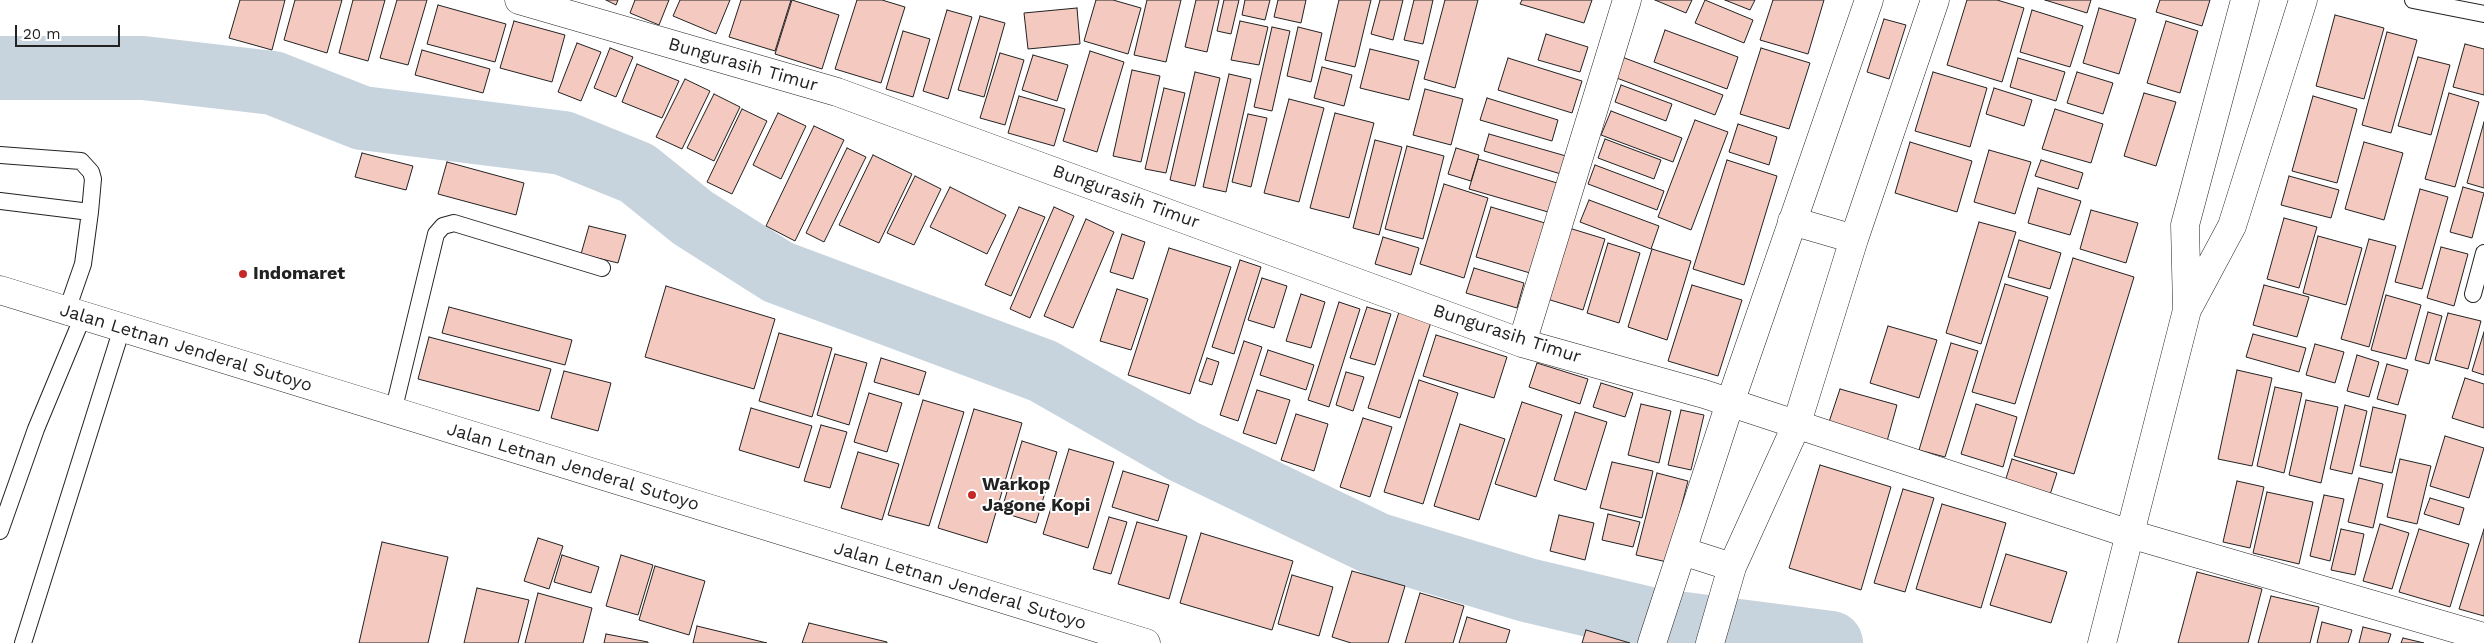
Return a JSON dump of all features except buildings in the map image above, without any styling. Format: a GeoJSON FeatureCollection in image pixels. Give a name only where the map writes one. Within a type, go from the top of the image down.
{"type":"FeatureCollection","features":[{"type":"Feature","properties":{"kind":"main road","name":"Bungurasih Timur"},"geometry":{"type":"LineString","coordinates":[[519,0],[837,92],[1522,343],[1704,394],[1796,426],[2130,534],[2484,638]]}},
{"type":"Feature","properties":{"kind":"main road"},"geometry":{"type":"LineString","coordinates":[[1522,343],[1627,0]]}},
{"type":"Feature","properties":{"kind":"main road"},"geometry":{"type":"LineString","coordinates":[[1652,643],[1730,403],[1869,0]]}},
{"type":"Feature","properties":{"kind":"main road"},"geometry":{"type":"LineString","coordinates":[[1710,643],[1732,566],[1796,426],[1854,239],[1935,0]]}},
{"type":"Feature","properties":{"kind":"main road"},"geometry":{"type":"LineString","coordinates":[[2187,310],[2185,225],[2245,0]]}},
{"type":"Feature","properties":{"kind":"main road"},"geometry":{"type":"LineString","coordinates":[[2102,642],[2187,310],[2232,226],[2303,0]]}},
{"type":"Feature","properties":{"kind":"main road"},"geometry":{"type":"LineString","coordinates":[[1792,220],[1854,239]]}},
{"type":"Feature","properties":{"kind":"main road","name":"Jalan Letnan Jenderal Sutoyo"},"geometry":{"type":"LineString","coordinates":[[0,290],[1146,643]]}},
{"type":"Feature","properties":{"kind":"main road"},"geometry":{"type":"LineString","coordinates":[[1682,551],[1732,566]]}},
{"type":"Feature","properties":{"kind":"lane"},"geometry":{"type":"LineString","coordinates":[[2412,0],[2484,14]]}},
{"type":"Feature","properties":{"kind":"lane"},"geometry":{"type":"LineString","coordinates":[[0,155],[81,161],[89,168],[93,178],[90,212],[75,313],[0,531]]}},
{"type":"Feature","properties":{"kind":"lane"},"geometry":{"type":"LineString","coordinates":[[0,201],[90,212]]}},
{"type":"Feature","properties":{"kind":"lane"},"geometry":{"type":"LineString","coordinates":[[393,412],[436,234],[443,226],[454,224],[602,268]]}},
{"type":"Feature","properties":{"kind":"lane"},"geometry":{"type":"LineString","coordinates":[[2473,294],[2484,253]]}},
{"type":"Feature","properties":{"kind":"lane"},"geometry":{"type":"LineString","coordinates":[[23,643],[122,328]]}},
{"type":"Feature","properties":{"kind":"waterway"},"geometry":{"type":"LineString","coordinates":[[0,68],[143,68],[273,83],[362,118],[563,143],[637,173],[693,218],[778,272],[1043,371],[1183,451],[1378,545],[1527,590],[1653,620],[1831,643]]}},
{"type":"Feature","properties":{"kind":"place","name":"Indomaret"},"geometry":{"type":"Point","coordinates":[243,274]}},
{"type":"Feature","properties":{"kind":"place","name":"Warkop Jagone Kopi"},"geometry":{"type":"Point","coordinates":[972,495]}}]}
